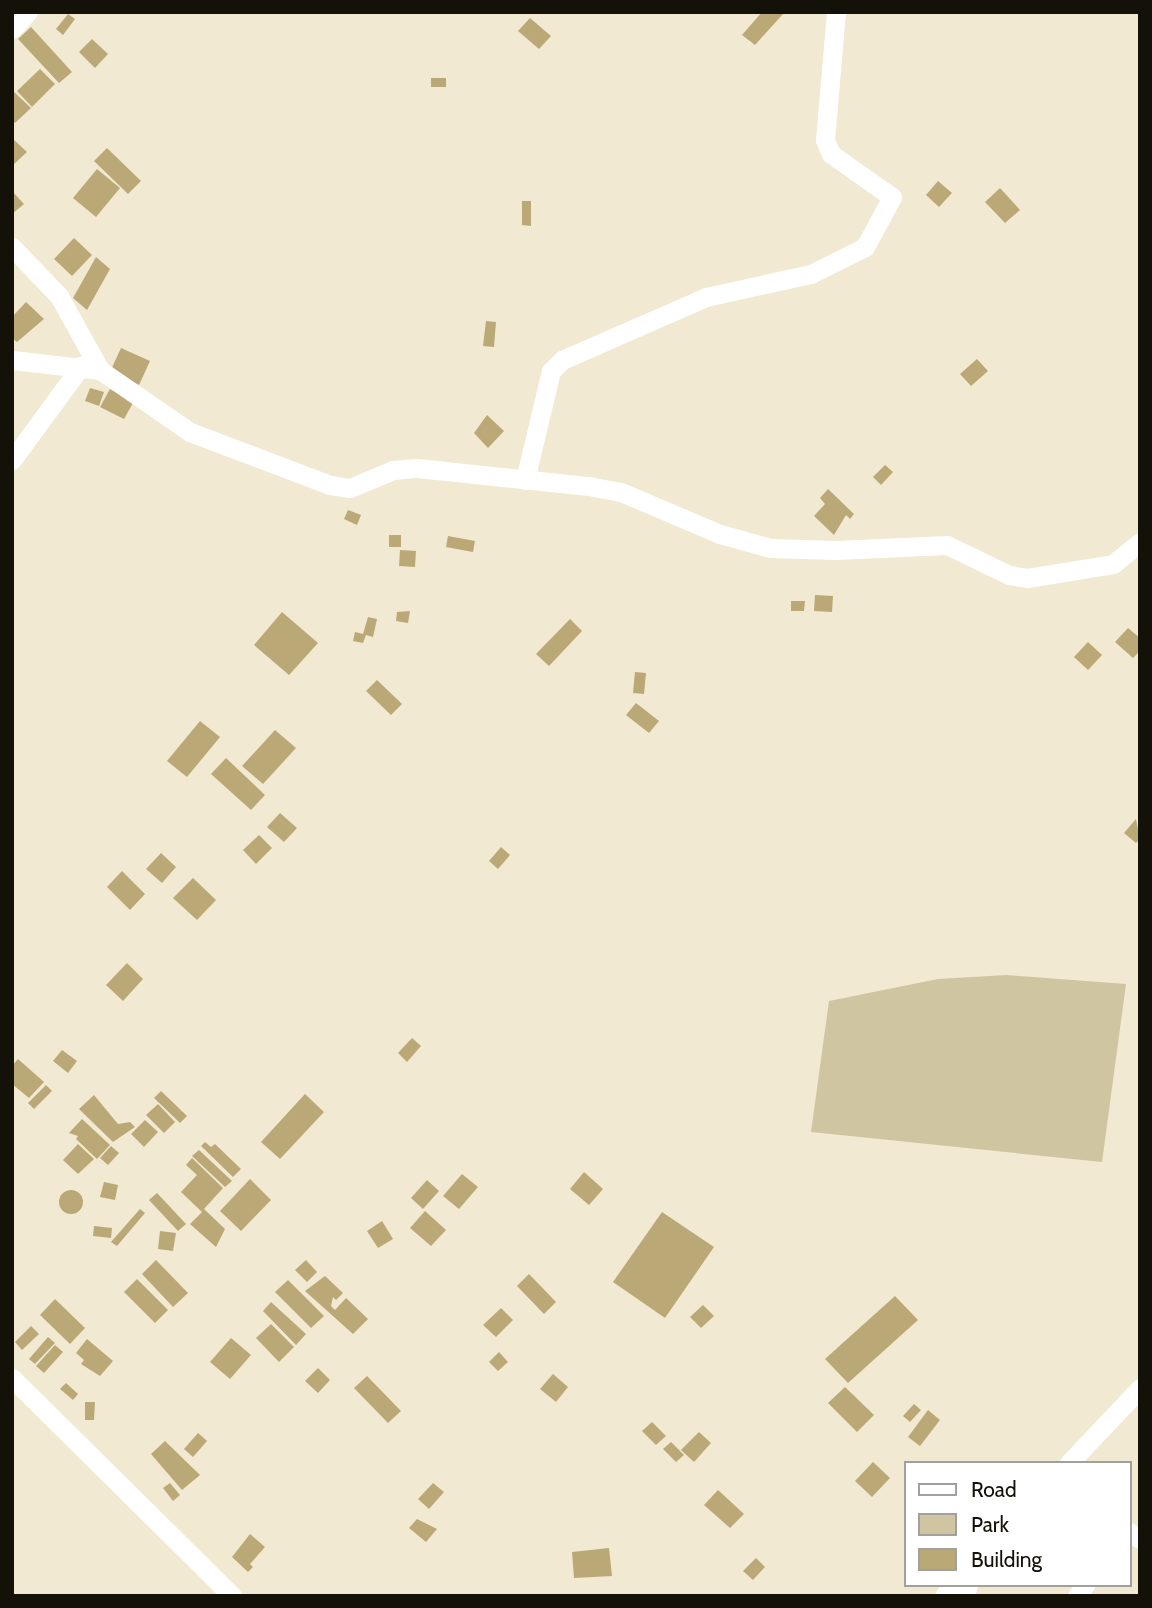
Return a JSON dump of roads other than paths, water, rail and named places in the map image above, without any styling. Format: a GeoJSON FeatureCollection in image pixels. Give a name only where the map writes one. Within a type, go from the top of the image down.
{"type":"FeatureCollection","features":[{"type":"Feature","properties":{"kind":"street"},"geometry":{"type":"LineString","coordinates":[[12,29],[28,12]]}},
{"type":"Feature","properties":{"kind":"street"},"geometry":{"type":"LineString","coordinates":[[525,481],[551,371],[562,360],[706,297],[828,267],[865,247],[878,229],[891,197],[831,154],[825,140],[824,109],[836,12]]}},
{"type":"Feature","properties":{"kind":"street"},"geometry":{"type":"LineString","coordinates":[[12,247],[59,296],[90,368]]}},
{"type":"Feature","properties":{"kind":"street"},"geometry":{"type":"LineString","coordinates":[[12,360],[90,368],[190,432],[330,485],[350,488],[393,470],[417,468],[621,492],[720,534],[770,548],[836,550],[947,545],[1009,575],[1027,578],[1113,564],[1140,542]]}},
{"type":"Feature","properties":{"kind":"street"},"geometry":{"type":"LineString","coordinates":[[12,460],[90,368]]}},
{"type":"Feature","properties":{"kind":"street"},"geometry":{"type":"LineString","coordinates":[[12,1378],[232,1596]]}},
{"type":"Feature","properties":{"kind":"street"},"geometry":{"type":"LineString","coordinates":[[1071,1461],[1137,1396]]}}]}
